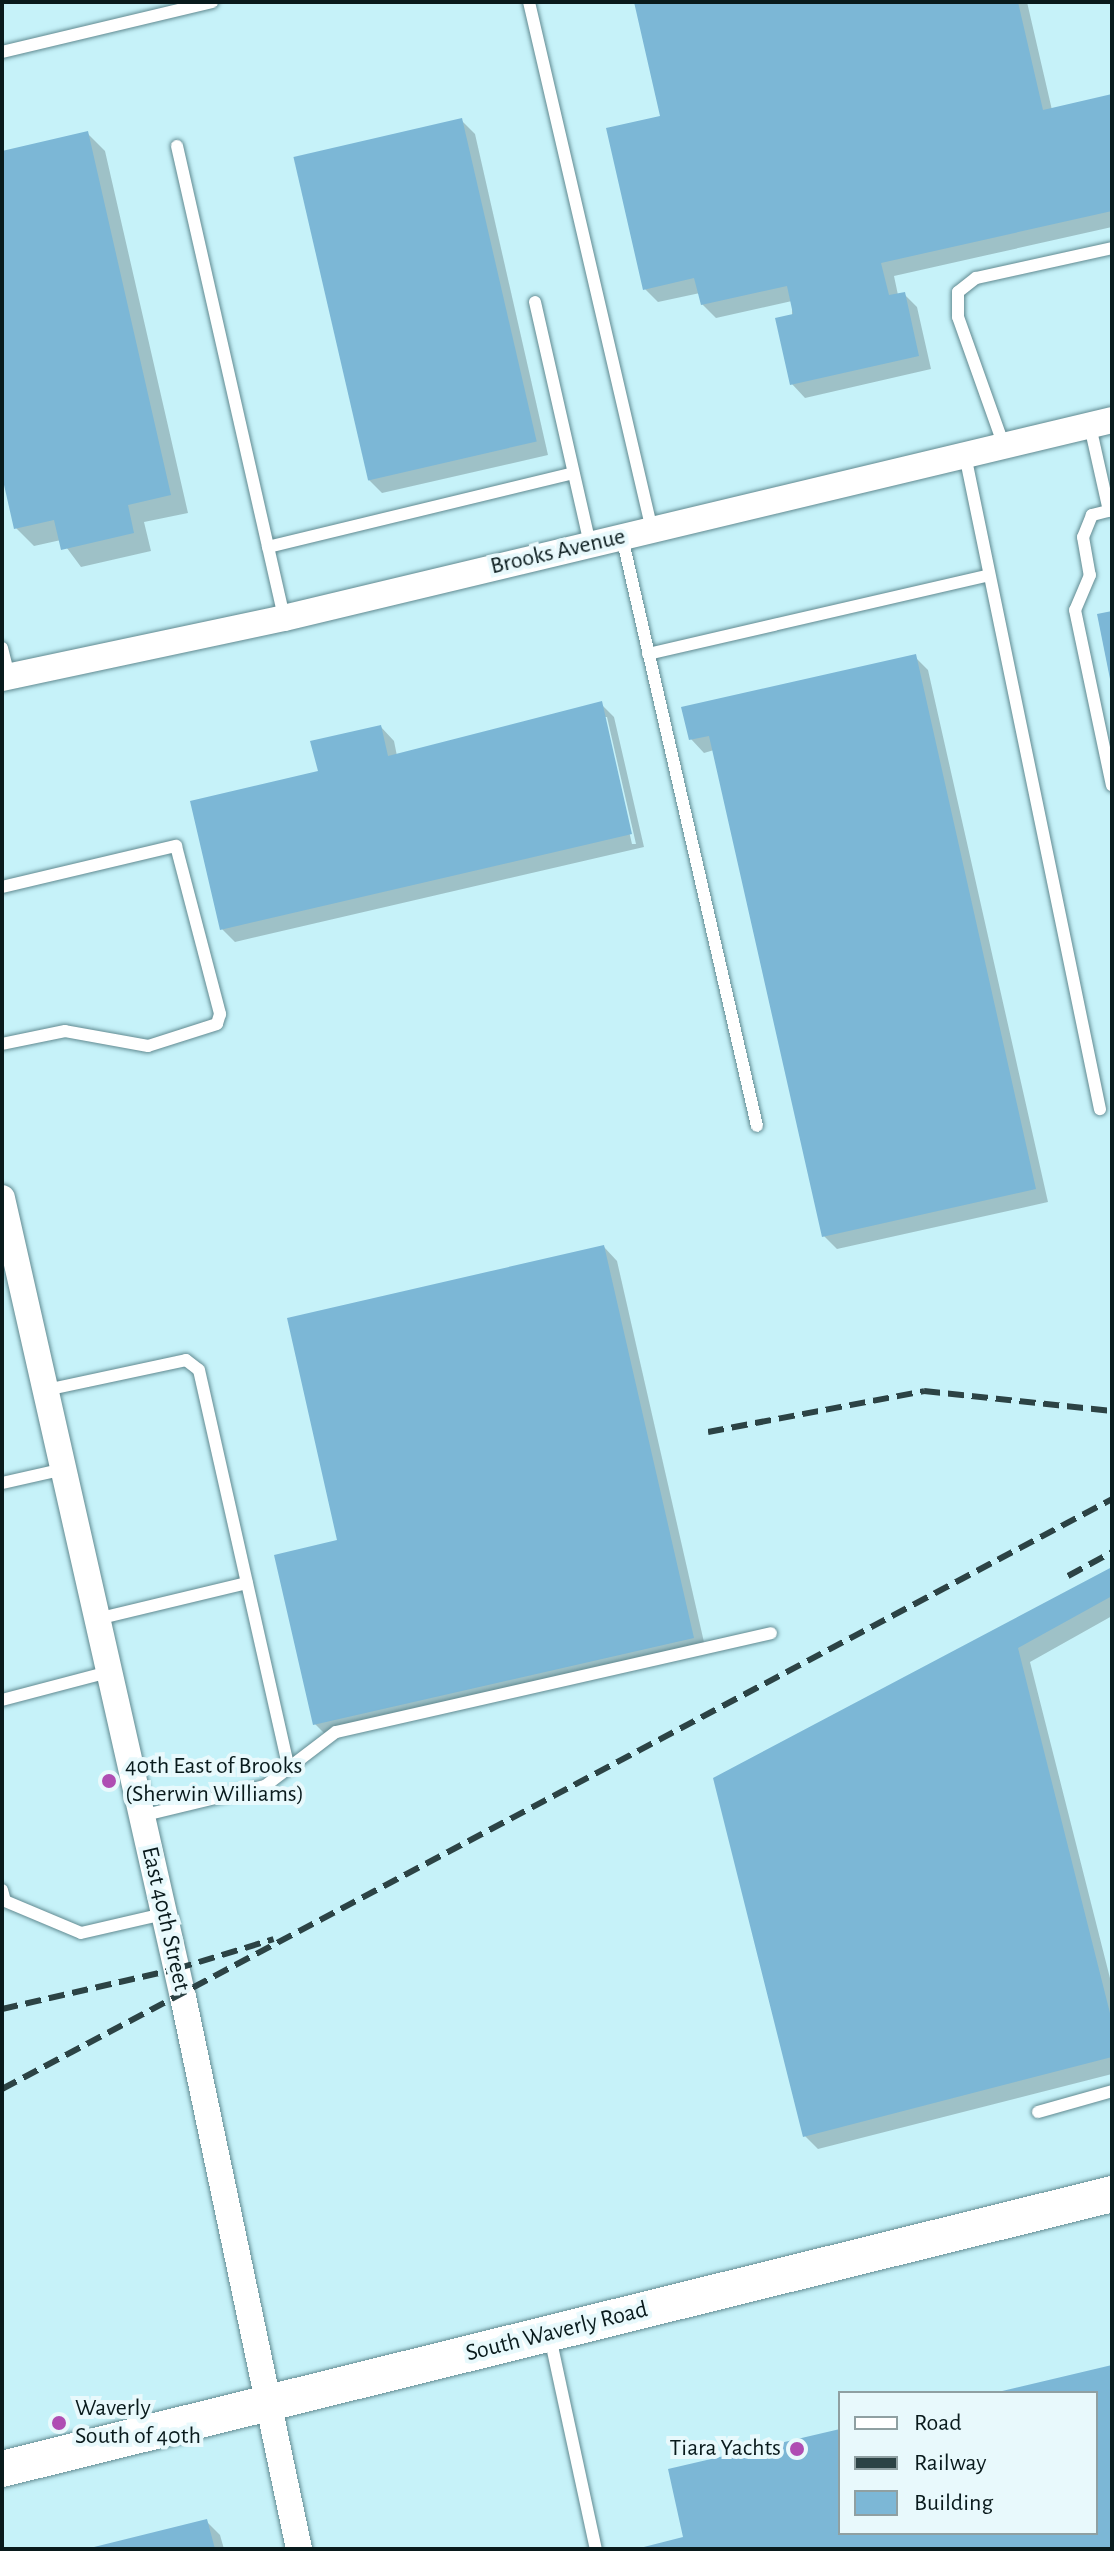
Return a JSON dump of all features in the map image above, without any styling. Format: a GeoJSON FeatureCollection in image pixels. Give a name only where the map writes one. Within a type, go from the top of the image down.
{"type":"FeatureCollection","features":[{"type":"Feature","properties":{"kind":"main road","name":"South Waverly Road"},"geometry":{"type":"LineString","coordinates":[[2,2469],[1112,2194]]}},
{"type":"Feature","properties":{"kind":"street","name":"Brooks Avenue"},"geometry":{"type":"LineString","coordinates":[[6,677],[284,618],[1101,423]]}},
{"type":"Feature","properties":{"kind":"street","name":"East 40th Street"},"geometry":{"type":"LineString","coordinates":[[2,1198],[8,1249],[64,1469],[299,2549]]}},
{"type":"Feature","properties":{"kind":"lane"},"geometry":{"type":"LineString","coordinates":[[2,52],[212,2]]}},
{"type":"Feature","properties":{"kind":"lane"},"geometry":{"type":"LineString","coordinates":[[529,2],[652,530]]}},
{"type":"Feature","properties":{"kind":"lane"},"geometry":{"type":"LineString","coordinates":[[177,146],[284,618]]}},
{"type":"Feature","properties":{"kind":"lane"},"geometry":{"type":"LineString","coordinates":[[1004,446],[958,317],[958,292],[976,278],[1112,248]]}},
{"type":"Feature","properties":{"kind":"lane"},"geometry":{"type":"LineString","coordinates":[[535,302],[590,545]]}},
{"type":"Feature","properties":{"kind":"lane"},"geometry":{"type":"LineString","coordinates":[[1101,423],[1111,510],[1092,515],[1083,537],[1090,575],[1075,610],[1112,785]]}},
{"type":"Feature","properties":{"kind":"lane"},"geometry":{"type":"LineString","coordinates":[[965,455],[1100,1109]]}},
{"type":"Feature","properties":{"kind":"lane"},"geometry":{"type":"LineString","coordinates":[[268,547],[573,473]]}},
{"type":"Feature","properties":{"kind":"lane"},"geometry":{"type":"LineString","coordinates":[[622,537],[757,1126]]}},
{"type":"Feature","properties":{"kind":"lane"},"geometry":{"type":"LineString","coordinates":[[648,654],[989,575]]}},
{"type":"Feature","properties":{"kind":"lane"},"geometry":{"type":"LineString","coordinates":[[2,648],[6,677]]}},
{"type":"Feature","properties":{"kind":"lane"},"geometry":{"type":"LineString","coordinates":[[2,887],[176,846],[220,1014],[217,1024],[148,1046],[65,1031],[2,1044]]}},
{"type":"Feature","properties":{"kind":"lane"},"geometry":{"type":"LineString","coordinates":[[46,1390],[186,1360],[194,1363],[289,1768]]}},
{"type":"Feature","properties":{"kind":"lane"},"geometry":{"type":"LineString","coordinates":[[2,1483],[64,1469]]}},
{"type":"Feature","properties":{"kind":"lane"},"geometry":{"type":"LineString","coordinates":[[97,1619],[247,1583]]}},
{"type":"Feature","properties":{"kind":"lane"},"geometry":{"type":"LineString","coordinates":[[141,1816],[265,1786],[336,1732],[771,1633]]}},
{"type":"Feature","properties":{"kind":"lane"},"geometry":{"type":"LineString","coordinates":[[2,1700],[109,1672]]}},
{"type":"Feature","properties":{"kind":"lane"},"geometry":{"type":"LineString","coordinates":[[2,1890],[5,1901],[81,1933],[163,1914]]}},
{"type":"Feature","properties":{"kind":"lane"},"geometry":{"type":"LineString","coordinates":[[1038,2112],[1112,2091]]}},
{"type":"Feature","properties":{"kind":"lane"},"geometry":{"type":"LineString","coordinates":[[550,2334],[596,2549]]}},
{"type":"Feature","properties":{"kind":"building"},"geometry":{"type":"Polygon","coordinates":[[[634,2],[1018,2],[1043,110],[1112,94],[1112,211],[881,263],[889,295],[905,292],[919,356],[790,385],[775,318],[793,314],[787,286],[701,305],[694,278],[643,290],[606,128],[660,116],[634,2]]]}},
{"type":"Feature","properties":{"kind":"building"},"geometry":{"type":"Polygon","coordinates":[[[462,118],[537,441],[368,480],[293,157],[462,118]]]}},
{"type":"Feature","properties":{"kind":"building"},"geometry":{"type":"Polygon","coordinates":[[[88,131],[171,495],[128,505],[134,533],[61,550],[54,520],[14,529],[2,476],[2,151],[88,131]]]}},
{"type":"Feature","properties":{"kind":"building"},"geometry":{"type":"Polygon","coordinates":[[[1112,611],[1112,684],[1111,684],[1097,614],[1112,611]]]}},
{"type":"Feature","properties":{"kind":"building"},"geometry":{"type":"Polygon","coordinates":[[[916,654],[1036,1189],[822,1237],[709,736],[689,740],[681,707],[916,654]]]}},
{"type":"Feature","properties":{"kind":"building"},"geometry":{"type":"Polygon","coordinates":[[[602,701],[632,834],[220,930],[190,801],[318,771],[310,741],[381,725],[388,756],[602,701]]]}},
{"type":"Feature","properties":{"kind":"building"},"geometry":{"type":"Polygon","coordinates":[[[604,1245],[694,1638],[313,1725],[274,1555],[337,1540],[287,1318],[604,1245]]]}},
{"type":"Feature","properties":{"kind":"building"},"geometry":{"type":"Polygon","coordinates":[[[1112,1567],[1112,1596],[1018,1648],[1112,2021],[1112,2057],[803,2137],[713,1778],[1112,1567]]]}},
{"type":"Feature","properties":{"kind":"building","name":"Tiara Yachts"},"geometry":{"type":"Polygon","coordinates":[[[1112,2365],[1112,2549],[636,2549],[683,2537],[668,2469],[838,2429],[838,2535],[1098,2535],[1098,2391],[1002,2391],[1112,2365]]]}},
{"type":"Feature","properties":{"kind":"building"},"geometry":{"type":"Polygon","coordinates":[[[207,2519],[215,2549],[90,2549],[90,2548],[207,2519]]]}},
{"type":"Feature","properties":{"kind":"railway"},"geometry":{"type":"LineString","coordinates":[[708,1432],[924,1391],[1112,1411]]}},
{"type":"Feature","properties":{"kind":"railway"},"geometry":{"type":"LineString","coordinates":[[2,2089],[1112,1499]]}},
{"type":"Feature","properties":{"kind":"railway"},"geometry":{"type":"LineString","coordinates":[[1068,1576],[1112,1552]]}},
{"type":"Feature","properties":{"kind":"railway"},"geometry":{"type":"LineString","coordinates":[[2,2009],[176,1969],[274,1939]]}},
{"type":"Feature","properties":{"kind":"place","name":"40th East of Brooks (Sherwin Williams)"},"geometry":{"type":"Point","coordinates":[109,1781]}},
{"type":"Feature","properties":{"kind":"place","name":"Waverly South of 40th"},"geometry":{"type":"Point","coordinates":[59,2423]}},
{"type":"Feature","properties":{"kind":"place","name":"Tiara Yachts"},"geometry":{"type":"Point","coordinates":[797,2449]}}]}
